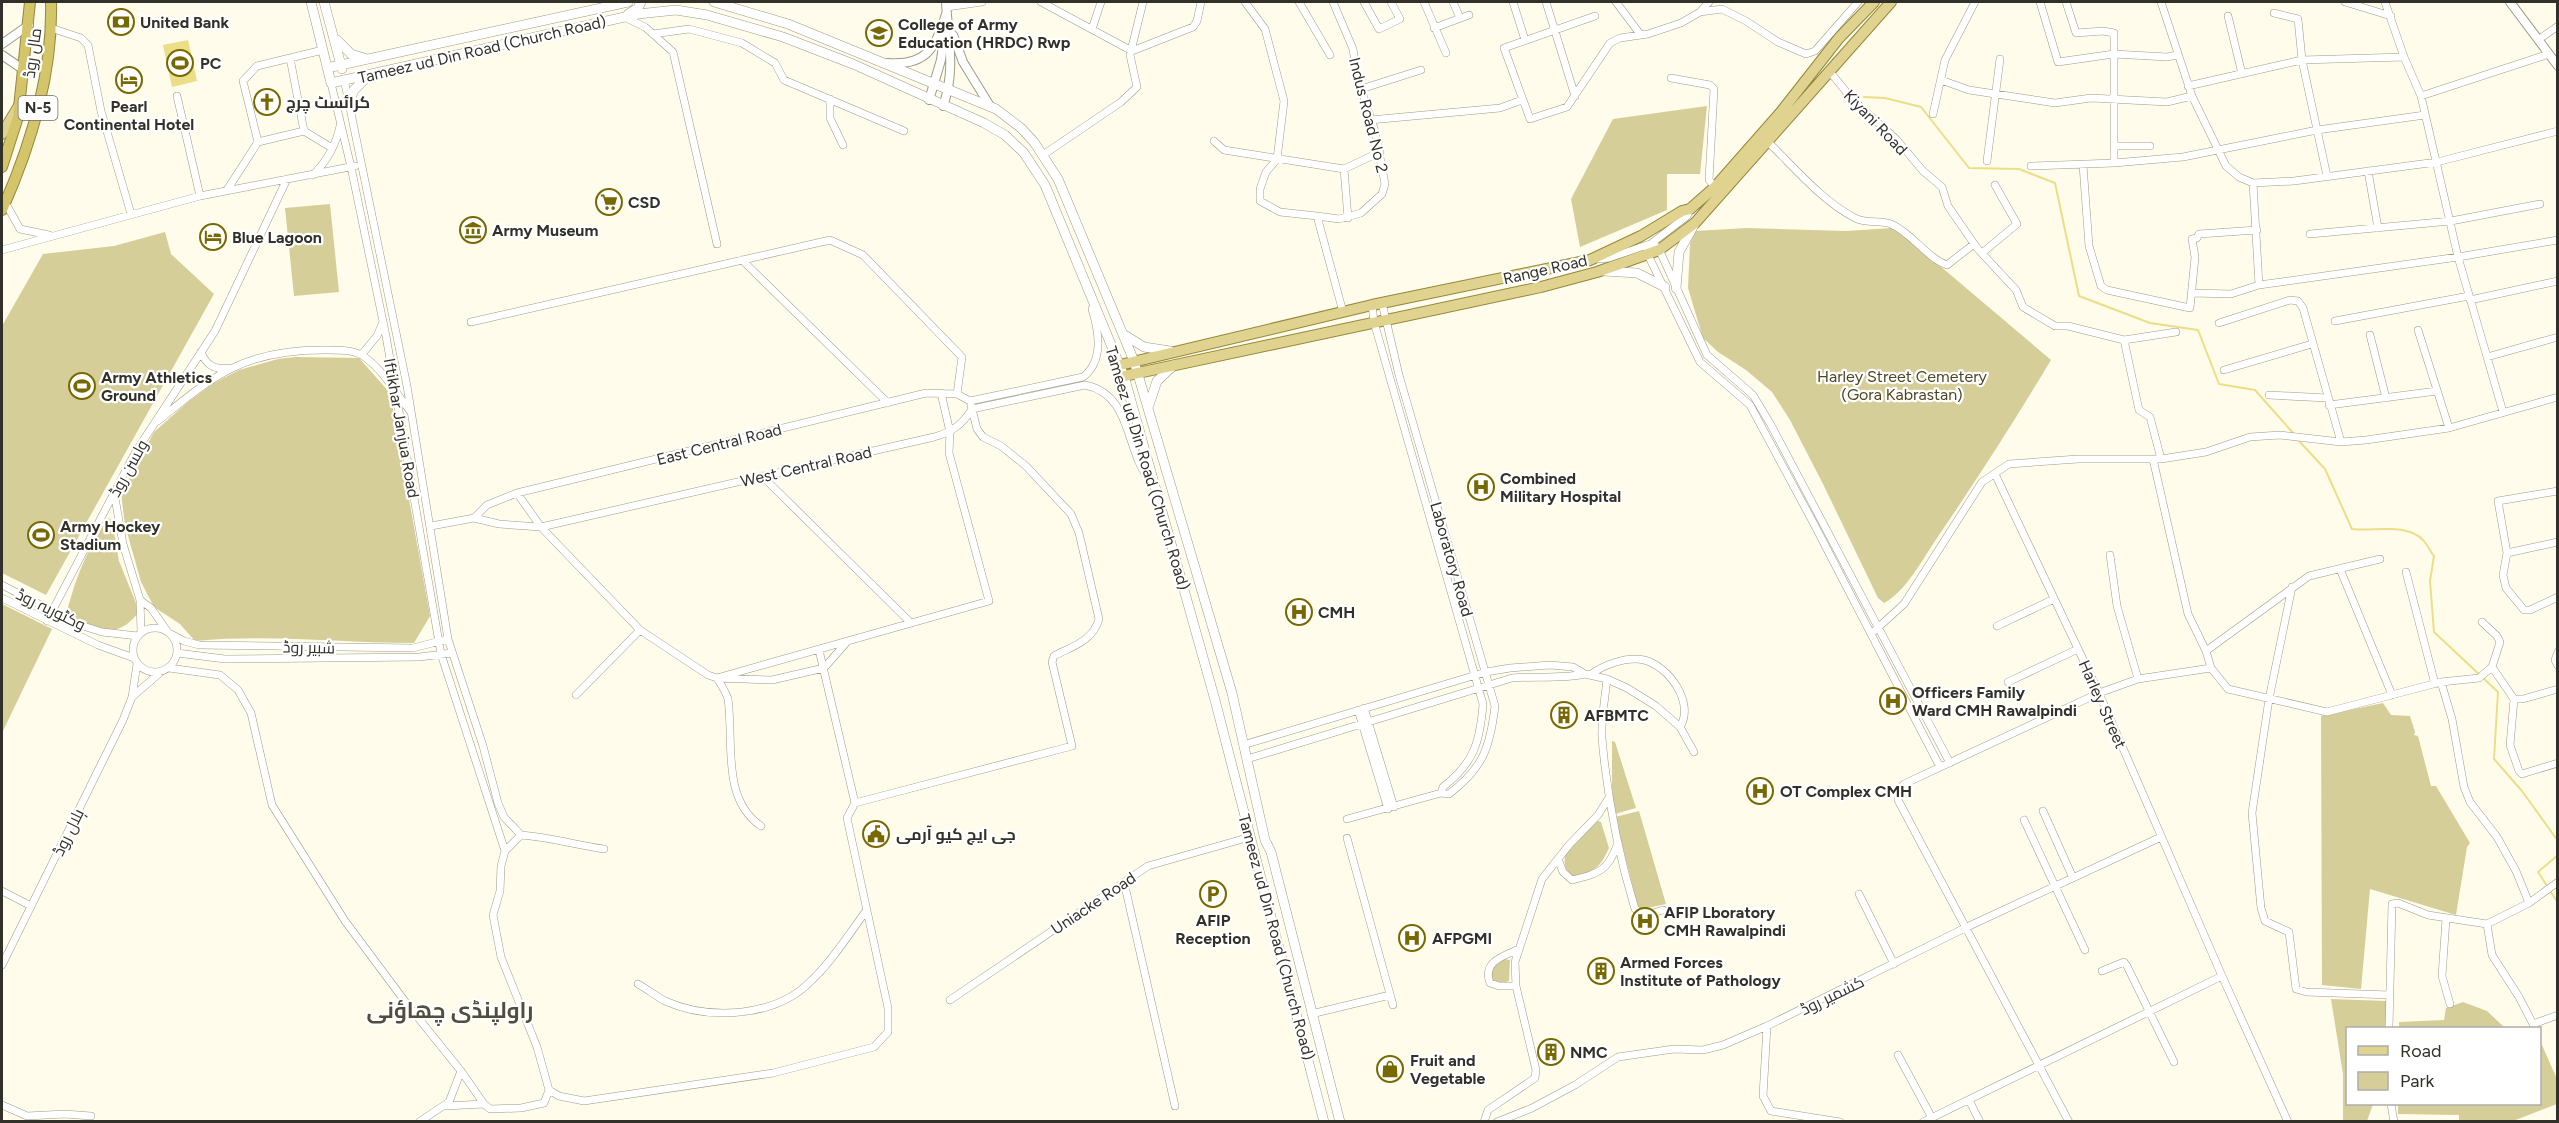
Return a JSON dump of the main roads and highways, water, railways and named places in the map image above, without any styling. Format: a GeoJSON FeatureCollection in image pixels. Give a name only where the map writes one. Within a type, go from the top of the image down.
{"type":"FeatureCollection","features":[{"type":"Feature","properties":{"kind":"highway","name":"مال روڈ"},"geometry":{"type":"LineString","coordinates":[[2,167],[14,134],[20,104],[30,2]]}},
{"type":"Feature","properties":{"kind":"highway","name":"مال روڈ"},"geometry":{"type":"LineString","coordinates":[[3,206],[35,119],[51,28],[51,2]]}},
{"type":"Feature","properties":{"kind":"main road","name":"Iftikhar Janjua Road"},"geometry":{"type":"LineString","coordinates":[[311,2],[330,83]]}},
{"type":"Feature","properties":{"kind":"main road","name":"Iftikhar Janjua Road"},"geometry":{"type":"LineString","coordinates":[[324,2],[344,80]]}},
{"type":"Feature","properties":{"kind":"main road","name":"Tameez ud Din Road (Church Road)"},"geometry":{"type":"LineString","coordinates":[[327,68],[628,2]]}},
{"type":"Feature","properties":{"kind":"main road","name":"Tameez ud Din Road (Church Road)"},"geometry":{"type":"LineString","coordinates":[[714,2],[788,24],[990,106],[1022,128],[1058,179],[1138,373],[1232,693],[1265,840],[1271,852],[1340,1122]]}},
{"type":"Feature","properties":{"kind":"main road","name":"Range Road"},"geometry":{"type":"LineString","coordinates":[[1120,365],[1377,304],[1590,260],[1690,209],[1715,187],[1781,112],[1839,38],[1874,2]]}},
{"type":"Feature","properties":{"kind":"main road"},"geometry":{"type":"LineString","coordinates":[[1676,288],[1680,252],[1695,223],[1891,2]]}},
{"type":"Feature","properties":{"kind":"main road"},"geometry":{"type":"LineString","coordinates":[[624,17],[639,3],[652,12]]}},
{"type":"Feature","properties":{"kind":"main road","name":"Tameez ud Din Road (Church Road)"},"geometry":{"type":"LineString","coordinates":[[330,83],[624,17],[676,10],[707,15],[783,37],[853,64],[984,123],[1005,135],[1024,153],[1043,182],[1124,376],[1215,700],[1324,1122]]}},
{"type":"Feature","properties":{"kind":"main road"},"geometry":{"type":"LineString","coordinates":[[333,35],[351,54],[368,59]]}},
{"type":"Feature","properties":{"kind":"main road"},"geometry":{"type":"LineString","coordinates":[[348,105],[354,90],[371,73]]}},
{"type":"Feature","properties":{"kind":"main road"},"geometry":{"type":"LineString","coordinates":[[2,134],[20,104]]}},
{"type":"Feature","properties":{"kind":"main road"},"geometry":{"type":"LineString","coordinates":[[1124,376],[1597,272],[1652,250],[1695,223]]}},
{"type":"Feature","properties":{"kind":"main road"},"geometry":{"type":"LineString","coordinates":[[1597,272],[1617,270],[1636,273],[1665,287]]}},
{"type":"Feature","properties":{"kind":"main road"},"geometry":{"type":"LineString","coordinates":[[1123,334],[1144,348],[1174,351]]}},
{"type":"Feature","properties":{"kind":"main road"},"geometry":{"type":"LineString","coordinates":[[1148,408],[1157,381],[1174,365]]}},
{"type":"Feature","properties":{"kind":"main road"},"geometry":{"type":"LineString","coordinates":[[1215,700],[1232,693]]}},
{"type":"Feature","properties":{"kind":"main road"},"geometry":{"type":"LineString","coordinates":[[1288,983],[1302,980]]}},
{"type":"Feature","properties":{"kind":"waterway"},"geometry":{"type":"LineString","coordinates":[[1864,97],[1885,98],[1921,107],[1969,168],[2019,169],[2055,183],[2079,296],[2150,323],[2198,330],[2219,384],[2255,390],[2293,433]]}},
{"type":"Feature","properties":{"kind":"waterway"},"geometry":{"type":"LineString","coordinates":[[2299,441],[2325,469],[2352,529],[2408,531],[2423,540],[2434,556],[2430,581],[2434,632],[2498,692],[2494,759],[2522,791],[2558,841]]}},
{"type":"Feature","properties":{"kind":"waterway"},"geometry":{"type":"LineString","coordinates":[[2558,855],[2538,872],[2558,903]]}},
{"type":"Feature","properties":{"kind":"place","name":"United Bank"},"geometry":{"type":"Point","coordinates":[121,22]}},
{"type":"Feature","properties":{"kind":"place","name":"College of Army Education (HRDC) Rwp"},"geometry":{"type":"Point","coordinates":[879,33]}},
{"type":"Feature","properties":{"kind":"place","name":"PC"},"geometry":{"type":"Point","coordinates":[180,63]}},
{"type":"Feature","properties":{"kind":"place","name":"Pearl Continental Hotel"},"geometry":{"type":"Point","coordinates":[129,80]}},
{"type":"Feature","properties":{"kind":"place","name":"کرائسٹ چرچ"},"geometry":{"type":"Point","coordinates":[267,102]}},
{"type":"Feature","properties":{"kind":"place","name":"CSD"},"geometry":{"type":"Point","coordinates":[609,202]}},
{"type":"Feature","properties":{"kind":"place","name":"Army Museum"},"geometry":{"type":"Point","coordinates":[473,230]}},
{"type":"Feature","properties":{"kind":"place","name":"Blue Lagoon"},"geometry":{"type":"Point","coordinates":[213,237]}},
{"type":"Feature","properties":{"kind":"place","name":"Army Athletics Ground"},"geometry":{"type":"Point","coordinates":[82,386]}},
{"type":"Feature","properties":{"kind":"place","name":"Combined Military Hospital"},"geometry":{"type":"Point","coordinates":[1481,487]}},
{"type":"Feature","properties":{"kind":"place","name":"Army Hockey Stadium"},"geometry":{"type":"Point","coordinates":[41,535]}},
{"type":"Feature","properties":{"kind":"place","name":"CMH"},"geometry":{"type":"Point","coordinates":[1299,612]}},
{"type":"Feature","properties":{"kind":"place","name":"Officers Family Ward CMH Rawalpindi"},"geometry":{"type":"Point","coordinates":[1893,701]}},
{"type":"Feature","properties":{"kind":"place","name":"AFBMTC"},"geometry":{"type":"Point","coordinates":[1564,715]}},
{"type":"Feature","properties":{"kind":"place","name":"OT Complex CMH"},"geometry":{"type":"Point","coordinates":[1760,791]}},
{"type":"Feature","properties":{"kind":"place","name":"جی ایچ کیو آرمی"},"geometry":{"type":"Point","coordinates":[876,834]}},
{"type":"Feature","properties":{"kind":"place","name":"AFIP Reception"},"geometry":{"type":"Point","coordinates":[1213,894]}},
{"type":"Feature","properties":{"kind":"place","name":"AFIP Lboratory CMH Rawalpindi"},"geometry":{"type":"Point","coordinates":[1645,921]}},
{"type":"Feature","properties":{"kind":"place","name":"AFPGMI"},"geometry":{"type":"Point","coordinates":[1412,938]}},
{"type":"Feature","properties":{"kind":"place","name":"Armed Forces Institute of Pathology"},"geometry":{"type":"Point","coordinates":[1601,971]}},
{"type":"Feature","properties":{"kind":"place","name":"NMC"},"geometry":{"type":"Point","coordinates":[1551,1052]}},
{"type":"Feature","properties":{"kind":"place","name":"Fruit and Vegetable"},"geometry":{"type":"Point","coordinates":[1390,1069]}},
{"type":"Feature","properties":{"kind":"district","name":"راولپنڈی چھاؤنی"},"geometry":{"type":"Point","coordinates":[450,1010]}},
{"type":"Feature","properties":{"kind":"park label","name":"Harley Street Cemetery (Gora Kabrastan)"},"geometry":{"type":"Point","coordinates":[1902,385]}}]}
